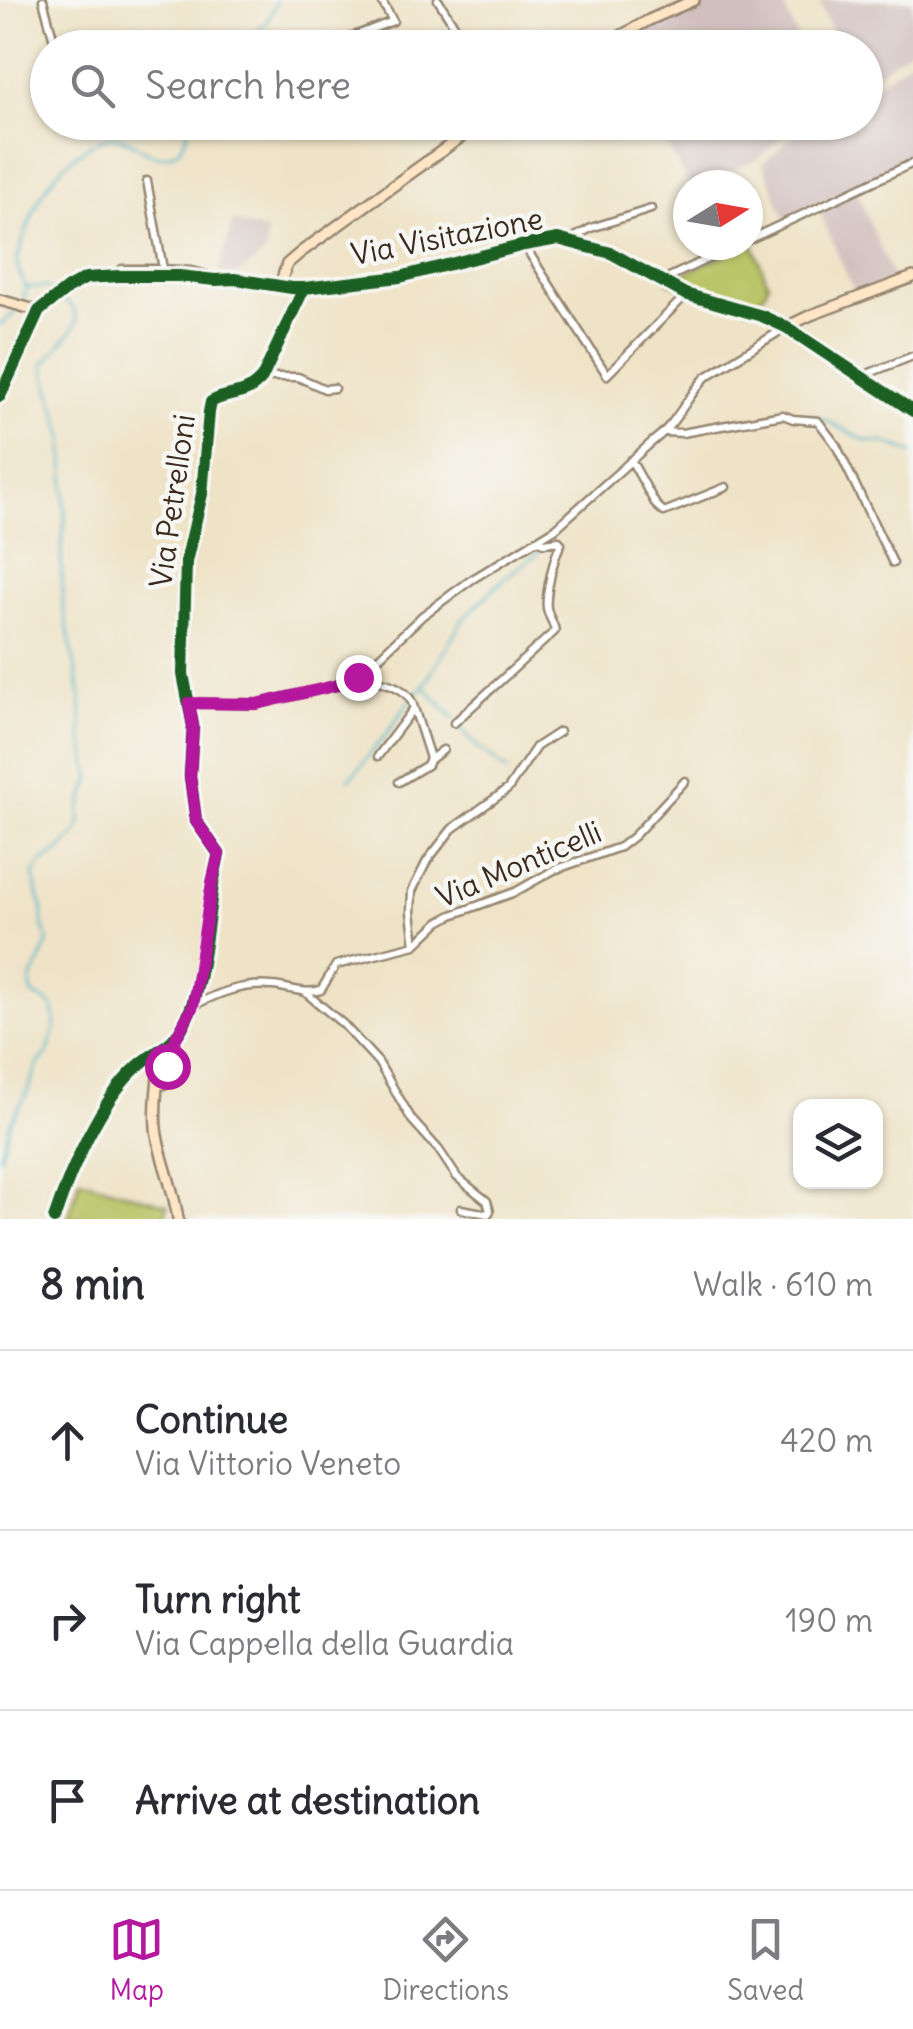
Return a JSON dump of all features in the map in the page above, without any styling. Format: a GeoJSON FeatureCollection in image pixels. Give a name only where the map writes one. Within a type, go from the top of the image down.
{"type":"FeatureCollection","features":[{"type":"Feature","properties":{"kind":"street"},"geometry":{"type":"LineString","coordinates":[[44,0],[52,30]]}},
{"type":"Feature","properties":{"kind":"street"},"geometry":{"type":"LineString","coordinates":[[370,30],[393,21],[381,0]]}},
{"type":"Feature","properties":{"kind":"street"},"geometry":{"type":"LineString","coordinates":[[438,0],[458,30]]}},
{"type":"Feature","properties":{"kind":"street"},"geometry":{"type":"LineString","coordinates":[[632,30],[694,0]]}},
{"type":"Feature","properties":{"kind":"street"},"geometry":{"type":"LineString","coordinates":[[280,286],[287,264],[301,252],[457,140]]}},
{"type":"Feature","properties":{"kind":"street"},"geometry":{"type":"LineString","coordinates":[[763,233],[913,163]]}},
{"type":"Feature","properties":{"kind":"street"},"geometry":{"type":"LineString","coordinates":[[147,181],[164,270]]}},
{"type":"Feature","properties":{"kind":"street"},"geometry":{"type":"LineString","coordinates":[[567,242],[591,228],[651,209]]}},
{"type":"Feature","properties":{"kind":"street","name":"Via Visitazione"},"geometry":{"type":"LineString","coordinates":[[39,311],[86,278],[179,276],[304,288],[400,276],[558,239],[611,253],[685,294],[762,316],[862,376],[913,412]]}},
{"type":"Feature","properties":{"kind":"street"},"geometry":{"type":"LineString","coordinates":[[524,245],[607,375],[685,294]]}},
{"type":"Feature","properties":{"kind":"street"},"geometry":{"type":"LineString","coordinates":[[661,281],[705,260]]}},
{"type":"Feature","properties":{"kind":"street"},"geometry":{"type":"LineString","coordinates":[[122,269],[207,273],[223,280]]}},
{"type":"Feature","properties":{"kind":"street"},"geometry":{"type":"LineString","coordinates":[[178,1219],[159,1141],[160,1063],[193,1006],[219,854],[196,821],[190,776],[193,726],[189,703],[257,704],[358,677],[422,616],[471,580],[544,542],[666,432],[706,378],[811,315],[913,277]]}},
{"type":"Feature","properties":{"kind":"street"},"geometry":{"type":"LineString","coordinates":[[304,288],[262,378],[298,377],[325,390],[334,388]]}},
{"type":"Feature","properties":{"kind":"street"},"geometry":{"type":"LineString","coordinates":[[0,300],[39,311],[0,396]]}},
{"type":"Feature","properties":{"kind":"street"},"geometry":{"type":"LineString","coordinates":[[862,376],[913,356]]}},
{"type":"Feature","properties":{"kind":"street","name":"Via Petrelloni"},"geometry":{"type":"LineString","coordinates":[[189,703],[183,674],[186,562],[202,494],[211,402],[251,390],[262,378]]}},
{"type":"Feature","properties":{"kind":"street"},"geometry":{"type":"LineString","coordinates":[[666,432],[682,433],[783,415],[818,420],[836,444],[894,563]]}},
{"type":"Feature","properties":{"kind":"street"},"geometry":{"type":"LineString","coordinates":[[634,463],[656,505],[664,512],[726,487]]}},
{"type":"Feature","properties":{"kind":"street"},"geometry":{"type":"LineString","coordinates":[[454,723],[556,631],[547,610],[555,553],[561,544],[544,542]]}},
{"type":"Feature","properties":{"kind":"street"},"geometry":{"type":"LineString","coordinates":[[358,677],[402,690],[412,702],[430,758]]}},
{"type":"Feature","properties":{"kind":"street"},"geometry":{"type":"LineString","coordinates":[[378,756],[412,702]]}},
{"type":"Feature","properties":{"kind":"street"},"geometry":{"type":"LineString","coordinates":[[415,945],[412,891],[427,861],[452,829],[508,789],[536,747],[560,732]]}},
{"type":"Feature","properties":{"kind":"street"},"geometry":{"type":"LineString","coordinates":[[399,782],[443,750]]}},
{"type":"Feature","properties":{"kind":"street","name":"Via Monticelli"},"geometry":{"type":"LineString","coordinates":[[306,992],[321,990],[336,965],[415,945],[452,915],[620,846],[685,780]]}},
{"type":"Feature","properties":{"kind":"street"},"geometry":{"type":"LineString","coordinates":[[193,1006],[226,990],[253,985],[306,992],[378,1062],[412,1120],[457,1177],[487,1202],[490,1211],[483,1215],[461,1209]]}},
{"type":"Feature","properties":{"kind":"street"},"geometry":{"type":"LineString","coordinates":[[159,1141],[169,1044]]}},
{"type":"Feature","properties":{"kind":"street"},"geometry":{"type":"LineString","coordinates":[[54,1219],[68,1178],[112,1096],[138,1066],[169,1044]]}},
{"type":"Feature","properties":{"kind":"shaded area"},"geometry":{"type":"Polygon","coordinates":[[[703,0],[781,0],[794,30],[639,30],[703,0]]]}},
{"type":"Feature","properties":{"kind":"shaded area"},"geometry":{"type":"Polygon","coordinates":[[[824,0],[913,0],[913,47],[883,68],[883,30],[831,30],[820,4],[824,0]]]}},
{"type":"Feature","properties":{"kind":"shaded area"},"geometry":{"type":"Polygon","coordinates":[[[913,58],[913,158],[785,219],[763,163],[789,140],[883,140],[883,80],[913,58]]]}},
{"type":"Feature","properties":{"kind":"shaded area"},"geometry":{"type":"Polygon","coordinates":[[[664,140],[779,140],[758,159],[733,170],[681,170],[664,140]]]}},
{"type":"Feature","properties":{"kind":"shaded area"},"geometry":{"type":"Polygon","coordinates":[[[857,192],[894,280],[855,294],[819,210],[857,192]]]}},
{"type":"Feature","properties":{"kind":"shaded area"},"geometry":{"type":"Polygon","coordinates":[[[233,221],[267,232],[265,254],[235,276],[219,271],[233,221]]]}},
{"type":"Feature","properties":{"kind":"green space"},"geometry":{"type":"Polygon","coordinates":[[[712,260],[759,260],[768,284],[750,308],[687,291],[668,281],[712,260]]]}},
{"type":"Feature","properties":{"kind":"green space"},"geometry":{"type":"Polygon","coordinates":[[[80,1179],[168,1205],[164,1219],[68,1219],[80,1179]]]}},
{"type":"Feature","properties":{"kind":"waterway"},"geometry":{"type":"LineString","coordinates":[[259,30],[276,0]]}},
{"type":"Feature","properties":{"kind":"waterway"},"geometry":{"type":"LineString","coordinates":[[22,303],[25,289],[18,256],[36,206],[58,172],[100,140]]}},
{"type":"Feature","properties":{"kind":"waterway"},"geometry":{"type":"LineString","coordinates":[[127,140],[148,153],[163,156],[175,152],[184,140]]}},
{"type":"Feature","properties":{"kind":"waterway"},"geometry":{"type":"LineString","coordinates":[[25,287],[45,287],[57,294]]}},
{"type":"Feature","properties":{"kind":"waterway"},"geometry":{"type":"LineString","coordinates":[[0,1157],[10,1123],[54,1033],[53,1007],[34,996],[31,987],[48,940],[34,874],[77,832],[91,778],[82,737],[81,696],[63,607],[64,436],[44,364],[77,320],[73,308],[63,300]]}},
{"type":"Feature","properties":{"kind":"waterway"},"geometry":{"type":"LineString","coordinates":[[0,325],[18,310]]}},
{"type":"Feature","properties":{"kind":"waterway"},"geometry":{"type":"LineString","coordinates":[[793,415],[825,420],[866,441],[886,443],[913,453]]}},
{"type":"Feature","properties":{"kind":"waterway"},"geometry":{"type":"LineString","coordinates":[[349,780],[423,687],[463,619],[506,577],[537,554],[549,536]]}},
{"type":"Feature","properties":{"kind":"waterway"},"geometry":{"type":"LineString","coordinates":[[425,688],[454,718]]}},
{"type":"Feature","properties":{"kind":"waterway"},"geometry":{"type":"LineString","coordinates":[[458,725],[508,771]]}},
{"type":"Feature","properties":{"kind":"cycle path"},"geometry":{"type":"LineString","coordinates":[[0,396],[39,311],[86,278],[179,276],[304,288],[400,277],[558,239],[611,253],[685,294],[762,316],[786,327],[913,411]]}},
{"type":"Feature","properties":{"kind":"cycle path"},"geometry":{"type":"LineString","coordinates":[[54,1219],[99,1117],[124,1080],[179,1033],[197,988],[219,854],[196,821],[190,776],[193,726],[183,674],[186,562],[202,494],[211,402],[243,392],[262,378],[304,288]]}},
{"type":"Feature","properties":{"kind":"route"},"geometry":{"type":"LineString","coordinates":[[167,1066],[193,1006],[219,854],[196,821],[190,776],[193,726],[189,703],[257,704],[358,677]]}}]}
